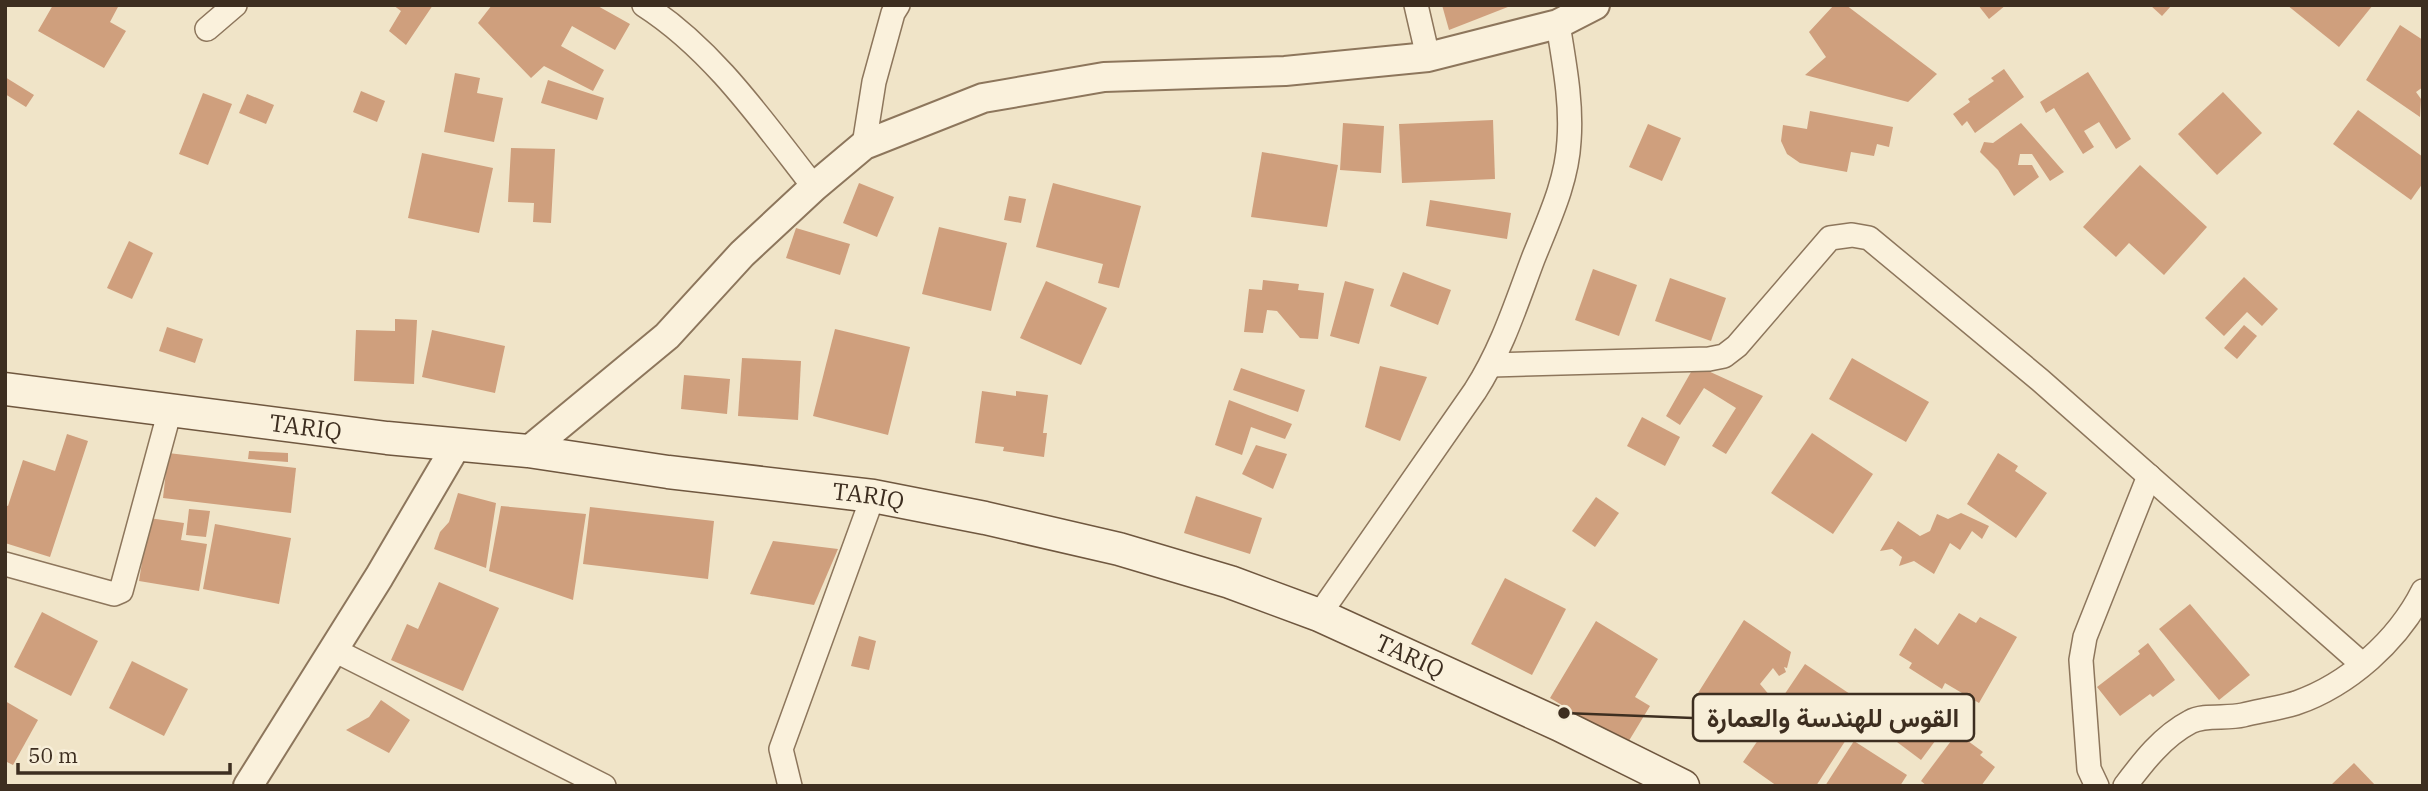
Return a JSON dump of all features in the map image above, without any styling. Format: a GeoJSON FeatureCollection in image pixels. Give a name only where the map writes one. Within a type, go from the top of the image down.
{"type":"FeatureCollection","features":[{"type":"Feature","properties":{"kind":"main road","name":"TARIQ"},"geometry":{"type":"LineString","coordinates":[[5,389],[456,446],[528,451],[668,472],[873,496],[985,517],[1119,549],[1230,582],[1319,615],[1560,725],[1683,786]]}},
{"type":"Feature","properties":{"kind":"street"},"geometry":{"type":"LineString","coordinates":[[207,29],[235,5]]}},
{"type":"Feature","properties":{"kind":"street"},"geometry":{"type":"LineString","coordinates":[[644,5],[664,18],[721,71],[814,187]]}},
{"type":"Feature","properties":{"kind":"street"},"geometry":{"type":"LineString","coordinates":[[864,145],[874,82],[893,13],[898,5]]}},
{"type":"Feature","properties":{"kind":"street"},"geometry":{"type":"LineString","coordinates":[[1416,5],[1428,57]]}},
{"type":"Feature","properties":{"kind":"street"},"geometry":{"type":"LineString","coordinates":[[528,451],[667,336],[742,254],[864,145],[983,98],[1104,77],[1285,71],[1428,57],[1558,23],[1595,5]]}},
{"type":"Feature","properties":{"kind":"street"},"geometry":{"type":"LineString","coordinates":[[1319,615],[1492,365],[1510,324],[1563,180],[1569,142],[1568,107],[1558,23]]}},
{"type":"Feature","properties":{"kind":"street"},"geometry":{"type":"LineString","coordinates":[[1492,365],[1709,359],[1724,356],[1737,346],[1830,238],[1852,234],[1869,238],[2040,380],[2362,664]]}},
{"type":"Feature","properties":{"kind":"street"},"geometry":{"type":"LineString","coordinates":[[5,564],[114,594],[121,591],[170,410]]}},
{"type":"Feature","properties":{"kind":"street"},"geometry":{"type":"LineString","coordinates":[[248,786],[334,650],[456,446]]}},
{"type":"Feature","properties":{"kind":"street"},"geometry":{"type":"LineString","coordinates":[[2096,786],[2089,769],[2081,660],[2085,637],[2149,476]]}},
{"type":"Feature","properties":{"kind":"street"},"geometry":{"type":"LineString","coordinates":[[790,786],[781,749],[873,496]]}},
{"type":"Feature","properties":{"kind":"street"},"geometry":{"type":"LineString","coordinates":[[2125,786],[2152,752],[2192,721],[2242,715],[2294,703],[2331,687],[2385,644],[2423,591]]}},
{"type":"Feature","properties":{"kind":"street"},"geometry":{"type":"LineString","coordinates":[[334,650],[604,786]]}},
{"type":"Feature","properties":{"kind":"building"},"geometry":{"type":"Polygon","coordinates":[[[53,5],[119,5],[110,22],[126,31],[104,68],[38,31],[53,5]]]}},
{"type":"Feature","properties":{"kind":"building"},"geometry":{"type":"Polygon","coordinates":[[[393,5],[433,5],[406,45],[389,31],[401,11],[393,5]]]}},
{"type":"Feature","properties":{"kind":"building"},"geometry":{"type":"Polygon","coordinates":[[[492,5],[596,5],[630,24],[615,50],[572,26],[561,46],[604,70],[593,91],[544,66],[531,78],[478,23],[492,5]]]}},
{"type":"Feature","properties":{"kind":"building"},"geometry":{"type":"Polygon","coordinates":[[[1442,5],[1513,5],[1449,30],[1442,5]]]}},
{"type":"Feature","properties":{"kind":"building"},"geometry":{"type":"Polygon","coordinates":[[[1834,5],[1846,5],[1937,74],[1908,102],[1805,75],[1826,57],[1809,32],[1834,5]]]}},
{"type":"Feature","properties":{"kind":"building"},"geometry":{"type":"Polygon","coordinates":[[[1978,5],[2006,5],[1989,19],[1978,5]]]}},
{"type":"Feature","properties":{"kind":"building"},"geometry":{"type":"Polygon","coordinates":[[[2150,5],[2172,5],[2162,16],[2150,5]]]}},
{"type":"Feature","properties":{"kind":"building"},"geometry":{"type":"Polygon","coordinates":[[[2287,5],[2373,5],[2339,47],[2287,5]]]}},
{"type":"Feature","properties":{"kind":"building"},"geometry":{"type":"Polygon","coordinates":[[[2400,25],[2423,40],[2423,87],[2416,92],[2421,99],[2420,117],[2366,80],[2400,25]]]}},
{"type":"Feature","properties":{"kind":"building"},"geometry":{"type":"Polygon","coordinates":[[[2004,69],[2024,97],[1975,133],[1967,121],[1962,126],[1953,114],[1970,102],[1968,99],[1994,81],[1991,78],[2004,69]]]}},
{"type":"Feature","properties":{"kind":"building"},"geometry":{"type":"Polygon","coordinates":[[[2088,72],[2131,139],[2116,149],[2099,122],[2084,131],[2094,147],[2083,154],[2054,108],[2046,113],[2040,102],[2088,72]]]}},
{"type":"Feature","properties":{"kind":"building"},"geometry":{"type":"Polygon","coordinates":[[[455,73],[480,78],[477,93],[503,98],[494,142],[444,132],[455,73]]]}},
{"type":"Feature","properties":{"kind":"building"},"geometry":{"type":"Polygon","coordinates":[[[5,77],[34,95],[26,107],[5,94],[5,77]]]}},
{"type":"Feature","properties":{"kind":"building"},"geometry":{"type":"Polygon","coordinates":[[[548,80],[604,98],[597,120],[541,103],[548,80]]]}},
{"type":"Feature","properties":{"kind":"building"},"geometry":{"type":"Polygon","coordinates":[[[361,91],[385,101],[377,122],[353,112],[361,91]]]}},
{"type":"Feature","properties":{"kind":"building"},"geometry":{"type":"Polygon","coordinates":[[[2223,92],[2262,133],[2217,175],[2178,134],[2223,92]]]}},
{"type":"Feature","properties":{"kind":"building"},"geometry":{"type":"Polygon","coordinates":[[[203,93],[232,104],[208,165],[179,154],[203,93]]]}},
{"type":"Feature","properties":{"kind":"building"},"geometry":{"type":"Polygon","coordinates":[[[247,94],[274,105],[266,124],[239,113],[247,94]]]}},
{"type":"Feature","properties":{"kind":"building"},"geometry":{"type":"Polygon","coordinates":[[[2358,110],[2423,157],[2423,183],[2411,200],[2333,144],[2358,110]]]}},
{"type":"Feature","properties":{"kind":"building"},"geometry":{"type":"Polygon","coordinates":[[[1810,111],[1893,127],[1889,147],[1877,144],[1874,156],[1851,152],[1847,172],[1800,163],[1787,154],[1781,141],[1783,125],[1807,129],[1810,111]]]}},
{"type":"Feature","properties":{"kind":"building"},"geometry":{"type":"Polygon","coordinates":[[[1493,120],[1495,179],[1402,183],[1399,124],[1493,120]]]}},
{"type":"Feature","properties":{"kind":"building"},"geometry":{"type":"Polygon","coordinates":[[[1343,123],[1384,126],[1381,173],[1340,170],[1343,123]]]}},
{"type":"Feature","properties":{"kind":"building"},"geometry":{"type":"Polygon","coordinates":[[[2021,123],[2064,172],[2050,181],[2032,154],[2020,154],[2018,165],[2032,165],[2039,177],[2014,196],[1998,170],[1980,152],[1984,142],[1993,143],[2021,123]]]}},
{"type":"Feature","properties":{"kind":"building"},"geometry":{"type":"Polygon","coordinates":[[[1648,124],[1681,138],[1662,181],[1629,167],[1648,124]]]}},
{"type":"Feature","properties":{"kind":"building"},"geometry":{"type":"Polygon","coordinates":[[[511,148],[555,149],[551,223],[533,222],[534,203],[508,202],[511,148]]]}},
{"type":"Feature","properties":{"kind":"building"},"geometry":{"type":"Polygon","coordinates":[[[1262,152],[1338,165],[1327,227],[1251,217],[1262,152]]]}},
{"type":"Feature","properties":{"kind":"building"},"geometry":{"type":"Polygon","coordinates":[[[422,153],[493,168],[479,233],[408,218],[422,153]]]}},
{"type":"Feature","properties":{"kind":"building"},"geometry":{"type":"Polygon","coordinates":[[[2140,165],[2207,227],[2164,275],[2129,243],[2116,257],[2083,227],[2140,165]]]}},
{"type":"Feature","properties":{"kind":"building"},"geometry":{"type":"Polygon","coordinates":[[[859,183],[894,197],[877,237],[843,223],[859,183]]]}},
{"type":"Feature","properties":{"kind":"building"},"geometry":{"type":"Polygon","coordinates":[[[1053,183],[1141,206],[1119,288],[1098,283],[1103,264],[1036,247],[1053,183]]]}},
{"type":"Feature","properties":{"kind":"building"},"geometry":{"type":"Polygon","coordinates":[[[1009,196],[1026,199],[1021,223],[1004,220],[1009,196]]]}},
{"type":"Feature","properties":{"kind":"building"},"geometry":{"type":"Polygon","coordinates":[[[1430,200],[1511,213],[1507,239],[1426,226],[1430,200]]]}},
{"type":"Feature","properties":{"kind":"building"},"geometry":{"type":"Polygon","coordinates":[[[939,227],[1007,243],[991,311],[922,294],[939,227]]]}},
{"type":"Feature","properties":{"kind":"building"},"geometry":{"type":"Polygon","coordinates":[[[796,228],[850,244],[840,275],[786,258],[796,228]]]}},
{"type":"Feature","properties":{"kind":"building"},"geometry":{"type":"Polygon","coordinates":[[[129,241],[153,253],[132,299],[107,288],[129,241]]]}},
{"type":"Feature","properties":{"kind":"building"},"geometry":{"type":"Polygon","coordinates":[[[1593,269],[1637,285],[1619,336],[1575,320],[1593,269]]]}},
{"type":"Feature","properties":{"kind":"building"},"geometry":{"type":"Polygon","coordinates":[[[1403,272],[1451,290],[1438,325],[1390,306],[1403,272]]]}},
{"type":"Feature","properties":{"kind":"building"},"geometry":{"type":"Polygon","coordinates":[[[2244,277],[2278,309],[2262,326],[2247,312],[2224,336],[2205,318],[2244,277]]]}},
{"type":"Feature","properties":{"kind":"building"},"geometry":{"type":"Polygon","coordinates":[[[1670,278],[1726,298],[1711,341],[1655,321],[1670,278]]]}},
{"type":"Feature","properties":{"kind":"building"},"geometry":{"type":"Polygon","coordinates":[[[1263,280],[1299,284],[1298,290],[1324,293],[1318,339],[1300,338],[1277,311],[1267,310],[1263,333],[1244,332],[1249,289],[1262,290],[1263,280]]]}},
{"type":"Feature","properties":{"kind":"building"},"geometry":{"type":"Polygon","coordinates":[[[1046,281],[1107,308],[1081,365],[1020,338],[1046,281]]]}},
{"type":"Feature","properties":{"kind":"building"},"geometry":{"type":"Polygon","coordinates":[[[1345,281],[1374,289],[1359,344],[1330,336],[1345,281]]]}},
{"type":"Feature","properties":{"kind":"building"},"geometry":{"type":"Polygon","coordinates":[[[395,319],[417,320],[414,384],[354,381],[356,330],[395,331],[395,319]]]}},
{"type":"Feature","properties":{"kind":"building"},"geometry":{"type":"Polygon","coordinates":[[[2244,325],[2257,336],[2237,359],[2224,348],[2244,325]]]}},
{"type":"Feature","properties":{"kind":"building"},"geometry":{"type":"Polygon","coordinates":[[[167,327],[203,339],[195,363],[159,351],[167,327]]]}},
{"type":"Feature","properties":{"kind":"building"},"geometry":{"type":"Polygon","coordinates":[[[835,329],[910,347],[888,435],[813,416],[835,329]]]}},
{"type":"Feature","properties":{"kind":"building"},"geometry":{"type":"Polygon","coordinates":[[[432,330],[505,346],[495,393],[422,377],[432,330]]]}},
{"type":"Feature","properties":{"kind":"building"},"geometry":{"type":"Polygon","coordinates":[[[742,358],[801,361],[798,420],[738,416],[742,358]]]}},
{"type":"Feature","properties":{"kind":"building"},"geometry":{"type":"Polygon","coordinates":[[[1852,358],[1929,402],[1906,442],[1829,399],[1852,358]]]}},
{"type":"Feature","properties":{"kind":"building"},"geometry":{"type":"Polygon","coordinates":[[[1695,365],[1763,396],[1726,454],[1712,446],[1736,408],[1704,388],[1680,425],[1666,416],[1695,365]]]}},
{"type":"Feature","properties":{"kind":"building"},"geometry":{"type":"Polygon","coordinates":[[[1380,366],[1427,377],[1400,441],[1365,427],[1380,366]]]}},
{"type":"Feature","properties":{"kind":"building"},"geometry":{"type":"Polygon","coordinates":[[[1241,368],[1305,390],[1298,412],[1233,390],[1241,368]]]}},
{"type":"Feature","properties":{"kind":"building"},"geometry":{"type":"Polygon","coordinates":[[[684,375],[730,379],[727,414],[681,409],[684,375]]]}},
{"type":"Feature","properties":{"kind":"building"},"geometry":{"type":"Polygon","coordinates":[[[982,391],[1016,396],[1016,391],[1048,395],[1043,433],[1047,433],[1044,457],[1003,451],[1004,447],[975,443],[982,391]]]}},
{"type":"Feature","properties":{"kind":"building"},"geometry":{"type":"Polygon","coordinates":[[[1229,400],[1292,424],[1285,439],[1251,427],[1242,455],[1215,445],[1229,400]]]}},
{"type":"Feature","properties":{"kind":"building"},"geometry":{"type":"Polygon","coordinates":[[[1642,417],[1680,437],[1665,466],[1627,446],[1642,417]]]}},
{"type":"Feature","properties":{"kind":"building"},"geometry":{"type":"Polygon","coordinates":[[[1812,433],[1873,474],[1833,534],[1771,493],[1812,433]]]}},
{"type":"Feature","properties":{"kind":"building"},"geometry":{"type":"Polygon","coordinates":[[[67,434],[88,441],[50,557],[5,543],[5,505],[8,506],[23,460],[55,471],[67,434]]]}},
{"type":"Feature","properties":{"kind":"building"},"geometry":{"type":"Polygon","coordinates":[[[1256,445],[1287,454],[1273,489],[1242,474],[1256,445]]]}},
{"type":"Feature","properties":{"kind":"building"},"geometry":{"type":"Polygon","coordinates":[[[249,451],[288,453],[288,462],[248,459],[249,451]]]}},
{"type":"Feature","properties":{"kind":"building"},"geometry":{"type":"Polygon","coordinates":[[[168,453],[296,468],[291,513],[163,498],[168,453]]]}},
{"type":"Feature","properties":{"kind":"building"},"geometry":{"type":"Polygon","coordinates":[[[1998,453],[2018,466],[2015,471],[2047,493],[2016,538],[1967,504],[1998,453]]]}},
{"type":"Feature","properties":{"kind":"building"},"geometry":{"type":"Polygon","coordinates":[[[458,493],[496,503],[486,568],[434,549],[440,532],[449,522],[458,493]]]}},
{"type":"Feature","properties":{"kind":"building"},"geometry":{"type":"Polygon","coordinates":[[[1196,496],[1262,518],[1250,554],[1184,533],[1196,496]]]}},
{"type":"Feature","properties":{"kind":"building"},"geometry":{"type":"Polygon","coordinates":[[[1596,497],[1619,513],[1595,547],[1572,531],[1596,497]]]}},
{"type":"Feature","properties":{"kind":"building"},"geometry":{"type":"Polygon","coordinates":[[[501,506],[586,514],[573,600],[489,571],[501,506]]]}},
{"type":"Feature","properties":{"kind":"building"},"geometry":{"type":"Polygon","coordinates":[[[590,507],[714,521],[708,579],[583,564],[590,507]]]}},
{"type":"Feature","properties":{"kind":"building"},"geometry":{"type":"Polygon","coordinates":[[[189,509],[210,511],[206,537],[186,535],[189,509]]]}},
{"type":"Feature","properties":{"kind":"building"},"geometry":{"type":"Polygon","coordinates":[[[1961,513],[1989,526],[1982,539],[1972,531],[1960,550],[1950,543],[1934,574],[1914,561],[1899,566],[1902,557],[1892,549],[1880,551],[1898,521],[1920,536],[1930,531],[1937,514],[1948,519],[1961,513]]]}},
{"type":"Feature","properties":{"kind":"building"},"geometry":{"type":"Polygon","coordinates":[[[149,518],[184,523],[181,540],[207,544],[199,591],[139,581],[149,518]]]}},
{"type":"Feature","properties":{"kind":"building"},"geometry":{"type":"Polygon","coordinates":[[[215,524],[291,538],[279,604],[203,589],[215,524]]]}},
{"type":"Feature","properties":{"kind":"building"},"geometry":{"type":"Polygon","coordinates":[[[773,541],[838,549],[814,605],[750,594],[773,541]]]}},
{"type":"Feature","properties":{"kind":"building"},"geometry":{"type":"Polygon","coordinates":[[[1505,578],[1566,609],[1532,675],[1471,644],[1505,578]]]}},
{"type":"Feature","properties":{"kind":"building"},"geometry":{"type":"Polygon","coordinates":[[[439,582],[499,608],[463,691],[391,660],[407,624],[418,629],[439,582]]]}},
{"type":"Feature","properties":{"kind":"building"},"geometry":{"type":"Polygon","coordinates":[[[2190,604],[2250,675],[2219,700],[2159,629],[2190,604]]]}},
{"type":"Feature","properties":{"kind":"building"},"geometry":{"type":"Polygon","coordinates":[[[42,612],[98,641],[71,696],[14,667],[42,612]]]}},
{"type":"Feature","properties":{"kind":"building"},"geometry":{"type":"Polygon","coordinates":[[[1959,613],[1976,623],[1980,617],[2017,637],[1979,703],[1945,683],[1942,689],[1909,668],[1912,663],[1899,655],[1915,628],[1938,645],[1959,613]]]}},
{"type":"Feature","properties":{"kind":"building"},"geometry":{"type":"Polygon","coordinates":[[[1744,620],[1791,652],[1787,668],[1784,667],[1786,672],[1779,676],[1773,668],[1760,684],[1771,697],[1765,708],[1744,701],[1750,711],[1742,717],[1698,693],[1744,620]]]}},
{"type":"Feature","properties":{"kind":"building"},"geometry":{"type":"Polygon","coordinates":[[[1596,621],[1658,659],[1635,697],[1650,706],[1627,744],[1550,698],[1596,621]]]}},
{"type":"Feature","properties":{"kind":"building"},"geometry":{"type":"Polygon","coordinates":[[[859,636],[876,641],[869,670],[851,666],[859,636]]]}},
{"type":"Feature","properties":{"kind":"building"},"geometry":{"type":"Polygon","coordinates":[[[2148,643],[2175,680],[2153,697],[2150,694],[2120,716],[2097,687],[2140,654],[2138,651],[2148,643]]]}},
{"type":"Feature","properties":{"kind":"building"},"geometry":{"type":"Polygon","coordinates":[[[132,661],[188,689],[164,736],[109,708],[132,661]]]}},
{"type":"Feature","properties":{"kind":"building"},"geometry":{"type":"Polygon","coordinates":[[[1805,664],[1868,706],[1816,786],[1777,786],[1743,762],[1765,730],[1759,726],[1769,711],[1772,713],[1805,664]]]}},
{"type":"Feature","properties":{"kind":"building"},"geometry":{"type":"Polygon","coordinates":[[[1906,696],[1947,725],[1921,760],[1881,730],[1906,696]]]}},
{"type":"Feature","properties":{"kind":"building"},"geometry":{"type":"Polygon","coordinates":[[[381,700],[410,720],[389,753],[346,730],[369,717],[381,700]]]}},
{"type":"Feature","properties":{"kind":"building"},"geometry":{"type":"Polygon","coordinates":[[[5,701],[38,720],[13,765],[5,761],[5,701]]]}},
{"type":"Feature","properties":{"kind":"building"},"geometry":{"type":"Polygon","coordinates":[[[1957,733],[1983,752],[1980,755],[1995,767],[1981,786],[1927,786],[1921,781],[1957,733]]]}},
{"type":"Feature","properties":{"kind":"building"},"geometry":{"type":"Polygon","coordinates":[[[1854,741],[1907,775],[1900,786],[1825,786],[1854,741]]]}},
{"type":"Feature","properties":{"kind":"building"},"geometry":{"type":"Polygon","coordinates":[[[2354,763],[2376,786],[2330,786],[2354,763]]]}},
{"type":"Feature","properties":{"kind":"place","name":"القوس للهندسة والعمارة"},"geometry":{"type":"Point","coordinates":[1564,713]}}]}
